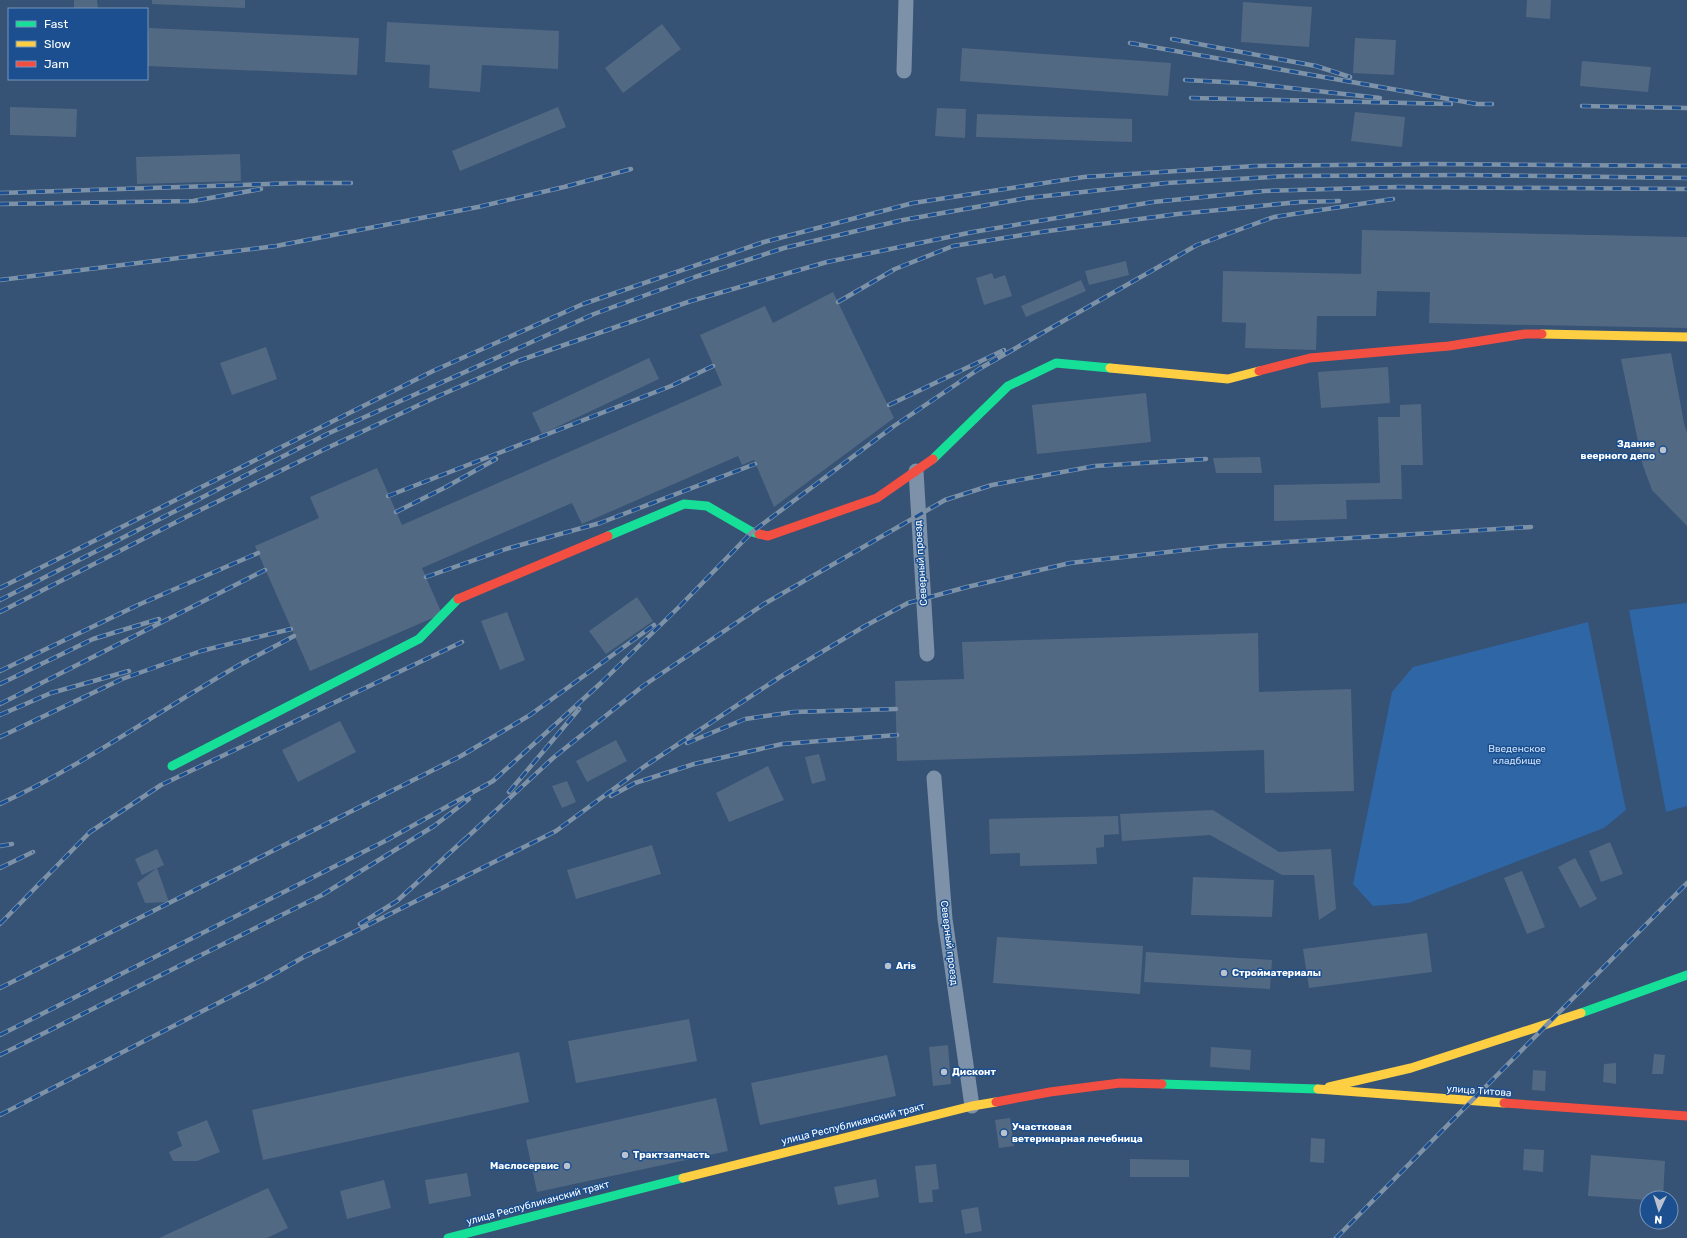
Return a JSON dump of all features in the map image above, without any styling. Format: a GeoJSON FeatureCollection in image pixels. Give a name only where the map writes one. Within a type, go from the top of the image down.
{"type":"FeatureCollection","features":[{"type":"Feature","properties":{"kind":"street"},"geometry":{"type":"LineString","coordinates":[[904,71],[906,0]]}},
{"type":"Feature","properties":{"kind":"street"},"geometry":{"type":"LineString","coordinates":[[172,766],[419,639],[460,597],[684,504],[707,506],[752,532],[768,536],[877,498],[926,465],[1008,386],[1056,363],[1228,379],[1310,358],[1449,346],[1525,334],[1687,337]]}},
{"type":"Feature","properties":{"kind":"street","name":"Северный проезд"},"geometry":{"type":"LineString","coordinates":[[916,471],[927,654]]}},
{"type":"Feature","properties":{"kind":"street","name":"Северный проезд"},"geometry":{"type":"LineString","coordinates":[[934,778],[945,920],[972,1106]]}},
{"type":"Feature","properties":{"kind":"street"},"geometry":{"type":"LineString","coordinates":[[1323,1089],[1411,1068],[1546,1025],[1687,975]]}},
{"type":"Feature","properties":{"kind":"street","name":"улица Республиканский тракт"},"geometry":{"type":"LineString","coordinates":[[448,1238],[537,1214],[972,1106],[1050,1092],[1120,1083],[1270,1087]]}},
{"type":"Feature","properties":{"kind":"street","name":"улица Титова"},"geometry":{"type":"LineString","coordinates":[[1270,1087],[1323,1089],[1687,1116]]}},
{"type":"Feature","properties":{"kind":"green space"},"geometry":{"type":"Polygon","coordinates":[[[1687,603],[1687,806],[1666,812],[1629,610],[1687,603]]]}},
{"type":"Feature","properties":{"kind":"green space","name":"Введенское кладбище"},"geometry":{"type":"Polygon","coordinates":[[[1588,622],[1626,810],[1604,828],[1409,903],[1373,906],[1353,884],[1392,692],[1413,667],[1588,622]]]}},
{"type":"Feature","properties":{"kind":"building"},"geometry":{"type":"Polygon","coordinates":[[[74,0],[97,0],[98,8],[74,8],[74,0]]]}},
{"type":"Feature","properties":{"kind":"building"},"geometry":{"type":"Polygon","coordinates":[[[152,0],[245,0],[245,8],[152,4],[152,0]]]}},
{"type":"Feature","properties":{"kind":"building"},"geometry":{"type":"Polygon","coordinates":[[[1527,0],[1551,0],[1550,19],[1526,17],[1527,0]]]}},
{"type":"Feature","properties":{"kind":"building"},"geometry":{"type":"Polygon","coordinates":[[[1243,2],[1312,7],[1309,47],[1241,42],[1243,2]]]}},
{"type":"Feature","properties":{"kind":"building"},"geometry":{"type":"Polygon","coordinates":[[[387,22],[559,31],[558,69],[482,65],[480,92],[429,88],[430,65],[385,62],[387,22]]]}},
{"type":"Feature","properties":{"kind":"building"},"geometry":{"type":"Polygon","coordinates":[[[662,24],[681,49],[623,93],[605,68],[662,24]]]}},
{"type":"Feature","properties":{"kind":"building"},"geometry":{"type":"Polygon","coordinates":[[[149,28],[359,38],[357,75],[148,66],[149,28]]]}},
{"type":"Feature","properties":{"kind":"building"},"geometry":{"type":"Polygon","coordinates":[[[1355,38],[1396,40],[1394,75],[1353,73],[1355,38]]]}},
{"type":"Feature","properties":{"kind":"building"},"geometry":{"type":"Polygon","coordinates":[[[962,48],[1171,63],[1168,96],[960,81],[962,48]]]}},
{"type":"Feature","properties":{"kind":"building"},"geometry":{"type":"Polygon","coordinates":[[[1582,61],[1651,67],[1648,92],[1580,86],[1582,61]]]}},
{"type":"Feature","properties":{"kind":"building"},"geometry":{"type":"Polygon","coordinates":[[[10,107],[77,109],[76,137],[10,135],[10,107]]]}},
{"type":"Feature","properties":{"kind":"building"},"geometry":{"type":"Polygon","coordinates":[[[558,107],[566,127],[460,171],[452,151],[558,107]]]}},
{"type":"Feature","properties":{"kind":"building"},"geometry":{"type":"Polygon","coordinates":[[[937,108],[966,109],[965,138],[935,136],[937,108]]]}},
{"type":"Feature","properties":{"kind":"building"},"geometry":{"type":"Polygon","coordinates":[[[1355,112],[1405,117],[1402,147],[1351,141],[1355,112]]]}},
{"type":"Feature","properties":{"kind":"building"},"geometry":{"type":"Polygon","coordinates":[[[977,114],[1132,119],[1132,142],[976,137],[977,114]]]}},
{"type":"Feature","properties":{"kind":"building"},"geometry":{"type":"Polygon","coordinates":[[[240,154],[241,181],[137,184],[136,157],[240,154]]]}},
{"type":"Feature","properties":{"kind":"building"},"geometry":{"type":"Polygon","coordinates":[[[1362,230],[1687,237],[1687,328],[1429,323],[1430,292],[1377,291],[1376,316],[1317,316],[1316,350],[1245,348],[1246,323],[1222,322],[1223,271],[1361,274],[1362,230]]]}},
{"type":"Feature","properties":{"kind":"building"},"geometry":{"type":"Polygon","coordinates":[[[1126,261],[1129,275],[1089,285],[1085,271],[1126,261]]]}},
{"type":"Feature","properties":{"kind":"building"},"geometry":{"type":"Polygon","coordinates":[[[992,273],[994,279],[1005,275],[1012,296],[984,305],[976,278],[992,273]]]}},
{"type":"Feature","properties":{"kind":"building"},"geometry":{"type":"Polygon","coordinates":[[[1081,280],[1086,291],[1026,317],[1021,306],[1081,280]]]}},
{"type":"Feature","properties":{"kind":"building"},"geometry":{"type":"Polygon","coordinates":[[[833,292],[894,418],[774,507],[754,460],[742,465],[738,456],[582,524],[572,503],[422,568],[442,614],[310,671],[255,546],[319,518],[310,497],[377,468],[402,525],[722,385],[700,335],[765,306],[773,323],[833,292]]]}},
{"type":"Feature","properties":{"kind":"building"},"geometry":{"type":"Polygon","coordinates":[[[266,347],[277,379],[232,395],[220,363],[266,347]]]}},
{"type":"Feature","properties":{"kind":"building","name":"Здание веерного депо"},"geometry":{"type":"Polygon","coordinates":[[[1671,353],[1687,433],[1687,526],[1652,490],[1643,466],[1621,359],[1671,353]]]}},
{"type":"Feature","properties":{"kind":"building"},"geometry":{"type":"Polygon","coordinates":[[[649,358],[659,379],[542,434],[532,413],[649,358]]]}},
{"type":"Feature","properties":{"kind":"building"},"geometry":{"type":"Polygon","coordinates":[[[1388,367],[1390,403],[1321,408],[1318,372],[1388,367]]]}},
{"type":"Feature","properties":{"kind":"building"},"geometry":{"type":"Polygon","coordinates":[[[1146,393],[1151,442],[1037,454],[1032,405],[1146,393]]]}},
{"type":"Feature","properties":{"kind":"building"},"geometry":{"type":"Polygon","coordinates":[[[1421,404],[1423,465],[1401,465],[1402,499],[1346,500],[1347,519],[1274,521],[1274,485],[1380,483],[1378,417],[1400,417],[1400,405],[1421,404]]]}},
{"type":"Feature","properties":{"kind":"building"},"geometry":{"type":"Polygon","coordinates":[[[1260,457],[1262,473],[1216,473],[1213,458],[1260,457]]]}},
{"type":"Feature","properties":{"kind":"building"},"geometry":{"type":"Polygon","coordinates":[[[637,597],[653,621],[606,654],[589,631],[637,597]]]}},
{"type":"Feature","properties":{"kind":"building"},"geometry":{"type":"Polygon","coordinates":[[[507,612],[525,660],[500,670],[481,621],[507,612]]]}},
{"type":"Feature","properties":{"kind":"building"},"geometry":{"type":"Polygon","coordinates":[[[1258,633],[1259,692],[1351,689],[1354,791],[1265,793],[1264,750],[897,761],[895,681],[964,679],[962,642],[1258,633]]]}},
{"type":"Feature","properties":{"kind":"building"},"geometry":{"type":"Polygon","coordinates":[[[340,721],[356,752],[298,782],[282,750],[340,721]]]}},
{"type":"Feature","properties":{"kind":"building"},"geometry":{"type":"Polygon","coordinates":[[[616,740],[627,761],[587,782],[576,761],[616,740]]]}},
{"type":"Feature","properties":{"kind":"building"},"geometry":{"type":"Polygon","coordinates":[[[819,754],[826,780],[812,784],[805,757],[819,754]]]}},
{"type":"Feature","properties":{"kind":"building"},"geometry":{"type":"Polygon","coordinates":[[[768,766],[784,800],[729,822],[716,793],[768,766]]]}},
{"type":"Feature","properties":{"kind":"building"},"geometry":{"type":"Polygon","coordinates":[[[567,781],[576,802],[562,808],[552,786],[567,781]]]}},
{"type":"Feature","properties":{"kind":"building"},"geometry":{"type":"Polygon","coordinates":[[[1213,810],[1279,852],[1331,849],[1336,909],[1319,920],[1314,875],[1282,875],[1210,835],[1122,841],[1120,814],[1213,810]]]}},
{"type":"Feature","properties":{"kind":"building"},"geometry":{"type":"Polygon","coordinates":[[[1118,816],[1119,834],[1104,835],[1104,847],[1096,848],[1097,864],[1020,866],[1020,853],[990,854],[989,819],[1118,816]]]}},
{"type":"Feature","properties":{"kind":"building"},"geometry":{"type":"Polygon","coordinates":[[[1610,842],[1623,874],[1601,882],[1589,851],[1610,842]]]}},
{"type":"Feature","properties":{"kind":"building"},"geometry":{"type":"Polygon","coordinates":[[[652,845],[661,874],[576,899],[567,870],[652,845]]]}},
{"type":"Feature","properties":{"kind":"building"},"geometry":{"type":"Polygon","coordinates":[[[157,849],[164,865],[142,875],[135,859],[157,849]]]}},
{"type":"Feature","properties":{"kind":"building"},"geometry":{"type":"Polygon","coordinates":[[[1575,858],[1597,899],[1580,908],[1558,867],[1575,858]]]}},
{"type":"Feature","properties":{"kind":"building"},"geometry":{"type":"Polygon","coordinates":[[[157,868],[169,902],[145,903],[137,883],[157,868]]]}},
{"type":"Feature","properties":{"kind":"building"},"geometry":{"type":"Polygon","coordinates":[[[1522,871],[1545,927],[1527,934],[1504,878],[1522,871]]]}},
{"type":"Feature","properties":{"kind":"building"},"geometry":{"type":"Polygon","coordinates":[[[1193,877],[1274,880],[1272,917],[1191,915],[1193,877]]]}},
{"type":"Feature","properties":{"kind":"building"},"geometry":{"type":"Polygon","coordinates":[[[1427,933],[1432,972],[1309,988],[1303,949],[1427,933]]]}},
{"type":"Feature","properties":{"kind":"building"},"geometry":{"type":"Polygon","coordinates":[[[997,937],[1143,946],[1140,994],[993,983],[997,937]]]}},
{"type":"Feature","properties":{"kind":"building"},"geometry":{"type":"Polygon","coordinates":[[[1146,952],[1272,960],[1270,989],[1144,982],[1146,952]]]}},
{"type":"Feature","properties":{"kind":"building"},"geometry":{"type":"Polygon","coordinates":[[[689,1019],[697,1061],[576,1083],[568,1041],[689,1019]]]}},
{"type":"Feature","properties":{"kind":"building"},"geometry":{"type":"Polygon","coordinates":[[[948,1045],[951,1084],[933,1086],[929,1047],[948,1045]]]}},
{"type":"Feature","properties":{"kind":"building"},"geometry":{"type":"Polygon","coordinates":[[[1211,1047],[1251,1050],[1250,1070],[1210,1067],[1211,1047]]]}},
{"type":"Feature","properties":{"kind":"building"},"geometry":{"type":"Polygon","coordinates":[[[519,1052],[529,1102],[263,1160],[252,1110],[519,1052]]]}},
{"type":"Feature","properties":{"kind":"building"},"geometry":{"type":"Polygon","coordinates":[[[1654,1054],[1665,1055],[1663,1074],[1652,1074],[1654,1054]]]}},
{"type":"Feature","properties":{"kind":"building"},"geometry":{"type":"Polygon","coordinates":[[[887,1055],[896,1096],[760,1125],[751,1083],[887,1055]]]}},
{"type":"Feature","properties":{"kind":"building"},"geometry":{"type":"Polygon","coordinates":[[[1616,1063],[1616,1084],[1603,1082],[1604,1064],[1616,1063]]]}},
{"type":"Feature","properties":{"kind":"building"},"geometry":{"type":"Polygon","coordinates":[[[1533,1070],[1546,1071],[1545,1091],[1532,1090],[1533,1070]]]}},
{"type":"Feature","properties":{"kind":"building"},"geometry":{"type":"Polygon","coordinates":[[[716,1098],[728,1151],[537,1192],[526,1140],[716,1098]]]}},
{"type":"Feature","properties":{"kind":"building","name":"Участковая ветеринарная лечебница"},"geometry":{"type":"Polygon","coordinates":[[[1010,1118],[1014,1146],[999,1148],[995,1120],[1010,1118]]]}},
{"type":"Feature","properties":{"kind":"building"},"geometry":{"type":"Polygon","coordinates":[[[207,1120],[220,1152],[197,1161],[173,1161],[169,1152],[182,1146],[177,1132],[207,1120]]]}},
{"type":"Feature","properties":{"kind":"building"},"geometry":{"type":"Polygon","coordinates":[[[1311,1138],[1325,1139],[1324,1163],[1310,1162],[1311,1138]]]}},
{"type":"Feature","properties":{"kind":"building"},"geometry":{"type":"Polygon","coordinates":[[[1524,1149],[1544,1150],[1543,1172],[1523,1170],[1524,1149]]]}},
{"type":"Feature","properties":{"kind":"building"},"geometry":{"type":"Polygon","coordinates":[[[1591,1155],[1665,1161],[1663,1190],[1639,1190],[1639,1199],[1588,1196],[1591,1155]]]}},
{"type":"Feature","properties":{"kind":"building"},"geometry":{"type":"Polygon","coordinates":[[[1130,1159],[1189,1160],[1189,1177],[1130,1177],[1130,1159]]]}},
{"type":"Feature","properties":{"kind":"building"},"geometry":{"type":"Polygon","coordinates":[[[936,1164],[939,1189],[932,1190],[933,1202],[919,1203],[915,1166],[936,1164]]]}},
{"type":"Feature","properties":{"kind":"building"},"geometry":{"type":"Polygon","coordinates":[[[467,1173],[471,1196],[429,1204],[425,1180],[467,1173]]]}},
{"type":"Feature","properties":{"kind":"building"},"geometry":{"type":"Polygon","coordinates":[[[876,1179],[879,1197],[838,1205],[834,1187],[876,1179]]]}},
{"type":"Feature","properties":{"kind":"building"},"geometry":{"type":"Polygon","coordinates":[[[384,1180],[391,1208],[347,1219],[340,1191],[384,1180]]]}},
{"type":"Feature","properties":{"kind":"building"},"geometry":{"type":"Polygon","coordinates":[[[268,1188],[288,1228],[267,1238],[159,1238],[268,1188]]]}},
{"type":"Feature","properties":{"kind":"building"},"geometry":{"type":"Polygon","coordinates":[[[978,1207],[982,1231],[965,1234],[961,1210],[978,1207]]]}},
{"type":"Feature","properties":{"kind":"railway"},"geometry":{"type":"LineString","coordinates":[[1172,39],[1316,66],[1350,77]]}},
{"type":"Feature","properties":{"kind":"railway"},"geometry":{"type":"LineString","coordinates":[[1130,43],[1477,104],[1492,104]]}},
{"type":"Feature","properties":{"kind":"railway"},"geometry":{"type":"LineString","coordinates":[[1185,80],[1245,83],[1380,98]]}},
{"type":"Feature","properties":{"kind":"railway"},"geometry":{"type":"LineString","coordinates":[[1191,98],[1451,104]]}},
{"type":"Feature","properties":{"kind":"railway"},"geometry":{"type":"LineString","coordinates":[[1582,106],[1687,108]]}},
{"type":"Feature","properties":{"kind":"railway"},"geometry":{"type":"LineString","coordinates":[[0,588],[433,371],[583,304],[764,242],[913,203],[1084,177],[1255,166],[1428,164],[1687,166]]}},
{"type":"Feature","properties":{"kind":"railway"},"geometry":{"type":"LineString","coordinates":[[0,280],[276,246],[478,207],[564,187],[631,169]]}},
{"type":"Feature","properties":{"kind":"railway"},"geometry":{"type":"LineString","coordinates":[[0,600],[327,434],[594,314],[695,277],[784,248],[903,220],[1027,198],[1166,183],[1289,176],[1464,175],[1687,178]]}},
{"type":"Feature","properties":{"kind":"railway"},"geometry":{"type":"LineString","coordinates":[[0,193],[297,183],[351,183]]}},
{"type":"Feature","properties":{"kind":"railway"},"geometry":{"type":"LineString","coordinates":[[0,612],[188,516],[325,449],[518,361],[691,301],[827,262],[973,232],[1153,202],[1264,191],[1398,187],[1687,189]]}},
{"type":"Feature","properties":{"kind":"railway"},"geometry":{"type":"LineString","coordinates":[[0,204],[193,201],[261,189]]}},
{"type":"Feature","properties":{"kind":"railway"},"geometry":{"type":"LineString","coordinates":[[0,1035],[387,840],[493,781],[602,682],[681,605],[752,532],[894,426],[979,369],[1197,245],[1274,217],[1393,199]]}},
{"type":"Feature","properties":{"kind":"railway"},"geometry":{"type":"LineString","coordinates":[[838,302],[895,269],[953,246],[1048,231],[1178,214],[1299,202],[1339,201]]}},
{"type":"Feature","properties":{"kind":"railway"},"geometry":{"type":"LineString","coordinates":[[889,405],[1004,350]]}},
{"type":"Feature","properties":{"kind":"railway"},"geometry":{"type":"LineString","coordinates":[[388,496],[671,386],[713,366]]}},
{"type":"Feature","properties":{"kind":"railway"},"geometry":{"type":"LineString","coordinates":[[396,512],[446,487],[496,459]]}},
{"type":"Feature","properties":{"kind":"railway"},"geometry":{"type":"LineString","coordinates":[[463,841],[553,758],[643,686],[764,604],[945,500],[992,485],[1095,466],[1206,459]]}},
{"type":"Feature","properties":{"kind":"railway"},"geometry":{"type":"LineString","coordinates":[[426,577],[506,549],[600,523],[755,464]]}},
{"type":"Feature","properties":{"kind":"railway"},"geometry":{"type":"LineString","coordinates":[[304,957],[556,831],[645,766],[780,677],[865,626],[908,603],[967,587],[1070,563],[1221,546],[1531,527]]}},
{"type":"Feature","properties":{"kind":"railway"},"geometry":{"type":"LineString","coordinates":[[0,671],[138,605],[258,553]]}},
{"type":"Feature","properties":{"kind":"railway"},"geometry":{"type":"LineString","coordinates":[[0,704],[265,570]]}},
{"type":"Feature","properties":{"kind":"railway"},"geometry":{"type":"LineString","coordinates":[[0,684],[93,639],[159,619]]}},
{"type":"Feature","properties":{"kind":"railway"},"geometry":{"type":"LineString","coordinates":[[0,988],[461,756],[530,715],[654,625]]}},
{"type":"Feature","properties":{"kind":"railway"},"geometry":{"type":"LineString","coordinates":[[0,737],[122,679],[201,651],[291,629]]}},
{"type":"Feature","properties":{"kind":"railway"},"geometry":{"type":"LineString","coordinates":[[0,804],[31,789],[92,755],[241,664],[294,636]]}},
{"type":"Feature","properties":{"kind":"railway"},"geometry":{"type":"LineString","coordinates":[[0,924],[90,832],[161,785],[462,642]]}},
{"type":"Feature","properties":{"kind":"railway"},"geometry":{"type":"LineString","coordinates":[[0,715],[51,693],[129,671]]}},
{"type":"Feature","properties":{"kind":"railway"},"geometry":{"type":"LineString","coordinates":[[509,792],[579,709]]}},
{"type":"Feature","properties":{"kind":"railway"},"geometry":{"type":"LineString","coordinates":[[687,743],[745,719],[794,712],[896,709]]}},
{"type":"Feature","properties":{"kind":"railway"},"geometry":{"type":"LineString","coordinates":[[611,796],[635,783],[694,764],[782,744],[897,735]]}},
{"type":"Feature","properties":{"kind":"railway"},"geometry":{"type":"LineString","coordinates":[[0,1055],[322,895],[434,826],[469,799]]}},
{"type":"Feature","properties":{"kind":"railway"},"geometry":{"type":"LineString","coordinates":[[360,924],[397,901],[466,838]]}},
{"type":"Feature","properties":{"kind":"railway"},"geometry":{"type":"LineString","coordinates":[[0,846],[12,844]]}},
{"type":"Feature","properties":{"kind":"railway"},"geometry":{"type":"LineString","coordinates":[[0,868],[33,852]]}},
{"type":"Feature","properties":{"kind":"railway"},"geometry":{"type":"LineString","coordinates":[[1336,1238],[1687,883]]}},
{"type":"Feature","properties":{"kind":"railway"},"geometry":{"type":"LineString","coordinates":[[0,1115],[267,978],[309,954]]}},
{"type":"Feature","properties":{"kind":"traffic: fast"},"geometry":{"type":"LineString","coordinates":[[933,459],[1008,386],[1056,363],[1110,368]]}},
{"type":"Feature","properties":{"kind":"traffic: fast"},"geometry":{"type":"LineString","coordinates":[[608,536],[684,504],[707,506],[752,532],[759,534]]}},
{"type":"Feature","properties":{"kind":"traffic: fast"},"geometry":{"type":"LineString","coordinates":[[172,766],[419,639],[458,599]]}},
{"type":"Feature","properties":{"kind":"traffic: fast"},"geometry":{"type":"LineString","coordinates":[[1581,1013],[1687,975]]}},
{"type":"Feature","properties":{"kind":"traffic: fast"},"geometry":{"type":"LineString","coordinates":[[1162,1084],[1318,1089]]}},
{"type":"Feature","properties":{"kind":"traffic: fast"},"geometry":{"type":"LineString","coordinates":[[448,1238],[683,1178]]}},
{"type":"Feature","properties":{"kind":"traffic: slow"},"geometry":{"type":"LineString","coordinates":[[1542,334],[1687,337]]}},
{"type":"Feature","properties":{"kind":"traffic: slow"},"geometry":{"type":"LineString","coordinates":[[1110,368],[1228,379],[1259,371]]}},
{"type":"Feature","properties":{"kind":"traffic: slow"},"geometry":{"type":"LineString","coordinates":[[1329,1087],[1411,1068],[1581,1013]]}},
{"type":"Feature","properties":{"kind":"traffic: slow"},"geometry":{"type":"LineString","coordinates":[[1318,1089],[1504,1103]]}},
{"type":"Feature","properties":{"kind":"traffic: slow"},"geometry":{"type":"LineString","coordinates":[[683,1178],[972,1106],[996,1102]]}},
{"type":"Feature","properties":{"kind":"traffic: jam"},"geometry":{"type":"LineString","coordinates":[[1259,371],[1310,358],[1449,346],[1525,334],[1542,334]]}},
{"type":"Feature","properties":{"kind":"traffic: jam"},"geometry":{"type":"LineString","coordinates":[[759,534],[768,536],[877,498],[933,459]]}},
{"type":"Feature","properties":{"kind":"traffic: jam"},"geometry":{"type":"LineString","coordinates":[[458,599],[608,536]]}},
{"type":"Feature","properties":{"kind":"traffic: jam"},"geometry":{"type":"LineString","coordinates":[[996,1102],[1050,1092],[1120,1083],[1162,1084]]}},
{"type":"Feature","properties":{"kind":"traffic: jam"},"geometry":{"type":"LineString","coordinates":[[1504,1103],[1687,1116]]}},
{"type":"Feature","properties":{"kind":"place","name":"Здание веерного депо"},"geometry":{"type":"Point","coordinates":[1663,450]}},
{"type":"Feature","properties":{"kind":"place","name":"Aris"},"geometry":{"type":"Point","coordinates":[888,966]}},
{"type":"Feature","properties":{"kind":"place","name":"Стройматериалы"},"geometry":{"type":"Point","coordinates":[1224,973]}},
{"type":"Feature","properties":{"kind":"place","name":"Дисконт"},"geometry":{"type":"Point","coordinates":[944,1072]}},
{"type":"Feature","properties":{"kind":"place","name":"Участковая ветеринарная лечебница"},"geometry":{"type":"Point","coordinates":[1004,1133]}},
{"type":"Feature","properties":{"kind":"place","name":"Трактзапчасть"},"geometry":{"type":"Point","coordinates":[625,1155]}},
{"type":"Feature","properties":{"kind":"place","name":"Маслосервис"},"geometry":{"type":"Point","coordinates":[567,1166]}}]}
